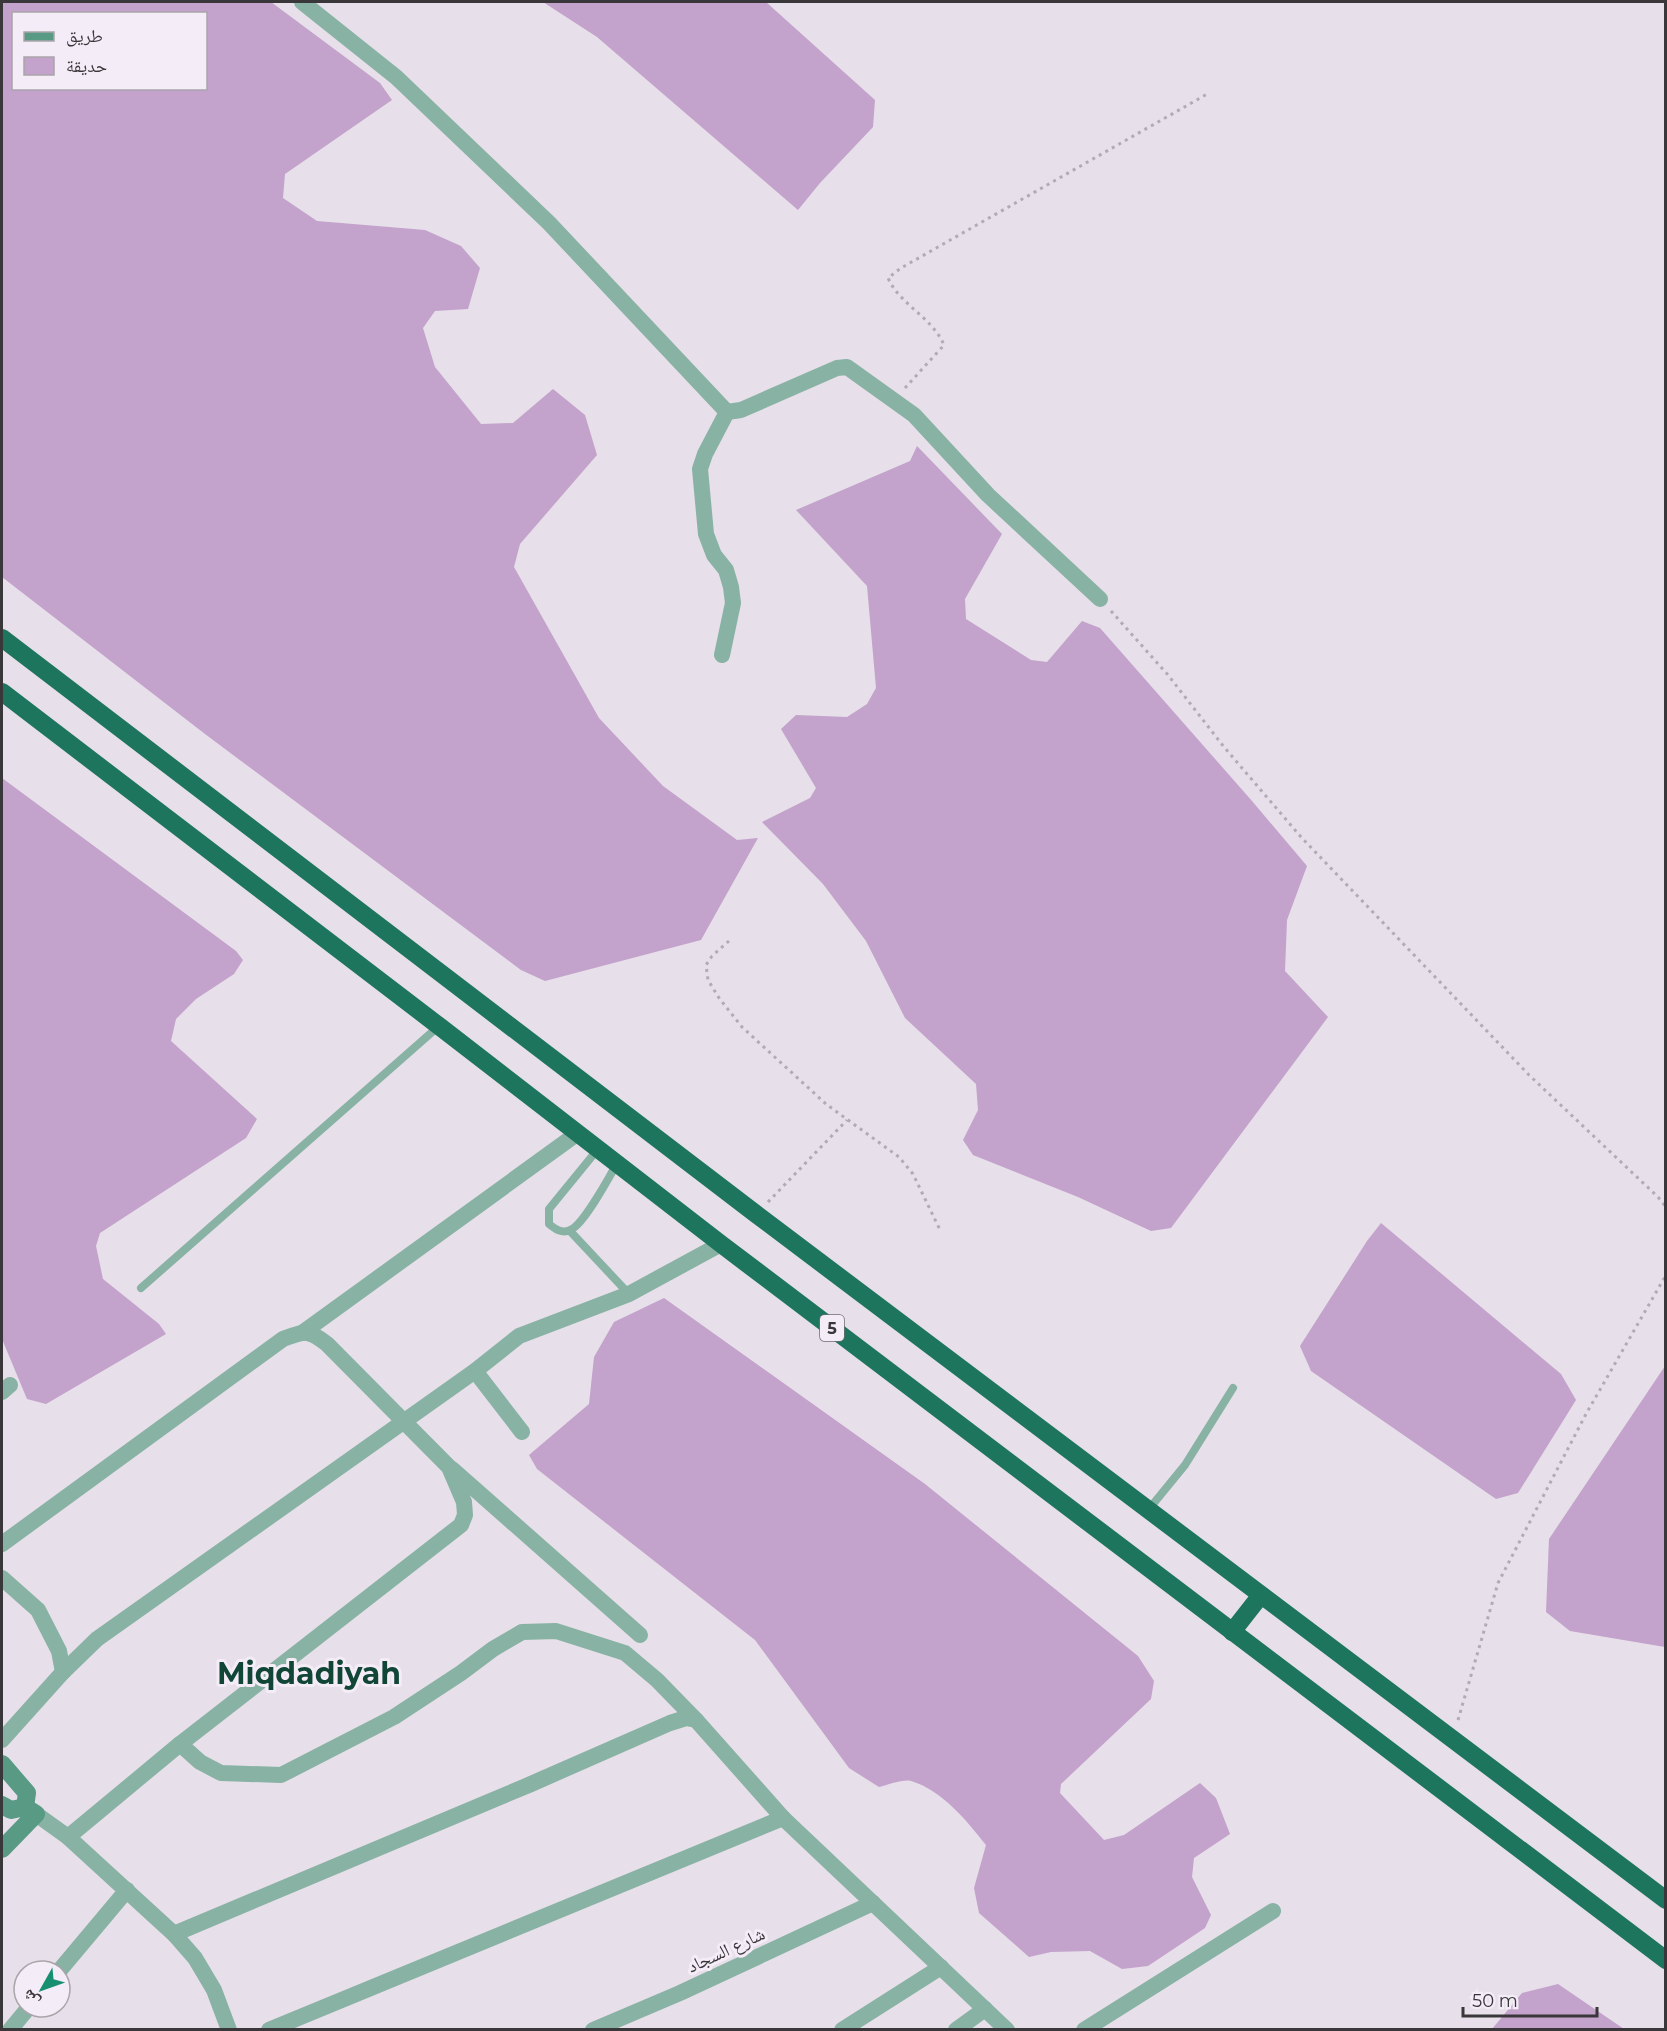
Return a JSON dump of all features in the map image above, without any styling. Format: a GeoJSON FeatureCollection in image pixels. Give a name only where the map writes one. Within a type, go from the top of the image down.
{"type":"FeatureCollection","features":[{"type":"Feature","properties":{"kind":"highway"},"geometry":{"type":"LineString","coordinates":[[2,638],[756,1214],[1665,1900]]}},
{"type":"Feature","properties":{"kind":"highway","name":"5"},"geometry":{"type":"LineString","coordinates":[[2,692],[721,1244],[1665,1960]]}},
{"type":"Feature","properties":{"kind":"highway"},"geometry":{"type":"LineString","coordinates":[[1232,1632],[1262,1595]]}},
{"type":"Feature","properties":{"kind":"street"},"geometry":{"type":"LineString","coordinates":[[302,2],[396,77],[549,223],[727,412]]}},
{"type":"Feature","properties":{"kind":"street"},"geometry":{"type":"LineString","coordinates":[[727,412],[741,410],[837,368],[847,367],[914,415],[988,495],[1100,599]]}},
{"type":"Feature","properties":{"kind":"street"},"geometry":{"type":"LineString","coordinates":[[722,655],[733,603],[726,570],[714,555],[706,534],[700,469],[705,454],[727,412]]}},
{"type":"Feature","properties":{"kind":"street"},"geometry":{"type":"LineString","coordinates":[[2,1544],[283,1339],[302,1332],[578,1133]]}},
{"type":"Feature","properties":{"kind":"street"},"geometry":{"type":"LineString","coordinates":[[2,1740],[63,1672],[97,1639],[475,1371],[519,1336],[629,1294],[721,1244]]}},
{"type":"Feature","properties":{"kind":"street"},"geometry":{"type":"LineString","coordinates":[[302,1332],[314,1334],[327,1344],[449,1467],[640,1635]]}},
{"type":"Feature","properties":{"kind":"street"},"geometry":{"type":"LineString","coordinates":[[475,1371],[522,1432]]}},
{"type":"Feature","properties":{"kind":"street"},"geometry":{"type":"LineString","coordinates":[[69,1837],[180,1744],[461,1525],[465,1515],[464,1502],[449,1467]]}},
{"type":"Feature","properties":{"kind":"street"},"geometry":{"type":"LineString","coordinates":[[2,1578],[38,1610],[59,1651],[63,1672]]}},
{"type":"Feature","properties":{"kind":"street"},"geometry":{"type":"LineString","coordinates":[[180,1744],[201,1762],[221,1773],[281,1775],[394,1717],[493,1649],[522,1632],[556,1631],[625,1653],[657,1680],[696,1720],[783,1818],[1008,2030]]}},
{"type":"Feature","properties":{"kind":"street"},"geometry":{"type":"LineString","coordinates":[[174,1934],[670,1723],[686,1718],[696,1720]]}},
{"type":"Feature","properties":{"kind":"street"},"geometry":{"type":"LineString","coordinates":[[2,1764],[27,1792],[30,1810],[2,1849]]}},
{"type":"Feature","properties":{"kind":"street"},"geometry":{"type":"LineString","coordinates":[[2,1805],[11,1810],[30,1810],[69,1837],[174,1934],[195,1959],[209,1982],[229,2030]]}},
{"type":"Feature","properties":{"kind":"street"},"geometry":{"type":"LineString","coordinates":[[268,2030],[783,1818]]}},
{"type":"Feature","properties":{"kind":"street"},"geometry":{"type":"LineString","coordinates":[[69,1959],[127,1890]]}},
{"type":"Feature","properties":{"kind":"street","name":"شارع السجاد"},"geometry":{"type":"LineString","coordinates":[[593,2030],[680,1993],[873,1903]]}},
{"type":"Feature","properties":{"kind":"street"},"geometry":{"type":"LineString","coordinates":[[1084,2030],[1274,1911]]}},
{"type":"Feature","properties":{"kind":"street"},"geometry":{"type":"LineString","coordinates":[[842,2030],[941,1967]]}},
{"type":"Feature","properties":{"kind":"street"},"geometry":{"type":"LineString","coordinates":[[956,2030],[986,2008]]}},
{"type":"Feature","properties":{"kind":"lane"},"geometry":{"type":"LineString","coordinates":[[141,1287],[439,1026]]}},
{"type":"Feature","properties":{"kind":"lane"},"geometry":{"type":"LineString","coordinates":[[598,1149],[549,1209],[549,1224],[558,1231],[570,1231],[581,1222],[617,1164]]}},
{"type":"Feature","properties":{"kind":"lane"},"geometry":{"type":"LineString","coordinates":[[570,1231],[629,1294]]}},
{"type":"Feature","properties":{"kind":"lane"},"geometry":{"type":"LineString","coordinates":[[1149,1509],[1185,1465],[1233,1388]]}},
{"type":"Feature","properties":{"kind":"path"},"geometry":{"type":"LineString","coordinates":[[894,401],[944,345],[939,333],[893,288],[888,278],[1209,93]]}},
{"type":"Feature","properties":{"kind":"path"},"geometry":{"type":"LineString","coordinates":[[1100,599],[1168,675],[1224,747],[1302,837],[1529,1075],[1658,1197],[1665,1207]]}},
{"type":"Feature","properties":{"kind":"path"},"geometry":{"type":"LineString","coordinates":[[729,941],[712,956],[706,965],[708,980],[719,998],[742,1027],[826,1104],[899,1157],[913,1174],[941,1232]]}},
{"type":"Feature","properties":{"kind":"path"},"geometry":{"type":"LineString","coordinates":[[756,1214],[847,1120]]}},
{"type":"Feature","properties":{"kind":"path"},"geometry":{"type":"LineString","coordinates":[[1452,1740],[1498,1583],[1587,1414],[1665,1275]]}},
{"type":"Feature","properties":{"kind":"green space"},"geometry":{"type":"Polygon","coordinates":[[[2,2],[271,2],[380,83],[392,100],[285,174],[283,198],[317,221],[425,230],[461,246],[480,268],[468,309],[435,311],[423,328],[435,367],[481,424],[513,423],[553,389],[585,415],[597,455],[520,544],[514,567],[599,718],[663,786],[737,840],[758,838],[701,940],[545,981],[521,970],[205,734],[2,577],[2,2]]]}},
{"type":"Feature","properties":{"kind":"green space"},"geometry":{"type":"Polygon","coordinates":[[[543,2],[766,2],[875,100],[873,127],[798,210],[597,37],[543,2]]]}},
{"type":"Feature","properties":{"kind":"green space"},"geometry":{"type":"Polygon","coordinates":[[[917,446],[1002,534],[965,599],[966,619],[1031,660],[1047,662],[1082,621],[1100,628],[1307,866],[1287,920],[1285,971],[1328,1017],[1171,1228],[1151,1231],[1078,1197],[973,1155],[963,1140],[978,1110],[976,1084],[905,1018],[866,941],[823,884],[762,822],[810,798],[816,788],[781,729],[796,715],[847,717],[867,704],[876,688],[867,586],[796,510],[910,461],[917,446]]]}},
{"type":"Feature","properties":{"kind":"green space"},"geometry":{"type":"Polygon","coordinates":[[[2,778],[236,951],[243,960],[234,974],[196,999],[176,1019],[171,1041],[257,1119],[246,1138],[100,1233],[96,1246],[103,1279],[159,1324],[166,1334],[46,1404],[27,1399],[2,1339],[2,778]]]}},
{"type":"Feature","properties":{"kind":"green space"},"geometry":{"type":"Polygon","coordinates":[[[1381,1223],[1561,1374],[1576,1400],[1518,1493],[1496,1499],[1311,1371],[1300,1346],[1381,1223]]]}},
{"type":"Feature","properties":{"kind":"green space"},"geometry":{"type":"Polygon","coordinates":[[[664,1298],[925,1484],[1138,1656],[1154,1681],[1151,1699],[1061,1784],[1060,1793],[1104,1840],[1124,1835],[1200,1783],[1216,1798],[1230,1834],[1194,1858],[1192,1877],[1211,1915],[1205,1928],[1148,1966],[1122,1969],[1090,1951],[1051,1952],[1029,1957],[979,1913],[974,1888],[986,1845],[953,1807],[922,1785],[911,1781],[900,1781],[879,1787],[849,1768],[755,1640],[537,1469],[529,1455],[589,1404],[594,1357],[614,1322],[664,1298]]]}},
{"type":"Feature","properties":{"kind":"green space"},"geometry":{"type":"Polygon","coordinates":[[[1665,1366],[1665,1647],[1570,1631],[1546,1612],[1549,1539],[1665,1366]]]}},
{"type":"Feature","properties":{"kind":"green space"},"geometry":{"type":"Polygon","coordinates":[[[1558,1984],[1624,2029],[1492,2029],[1522,1993],[1558,1984]]]}},
{"type":"Feature","properties":{"kind":"district","name":"Miqdadiyah"},"geometry":{"type":"Point","coordinates":[309,1673]}}]}
